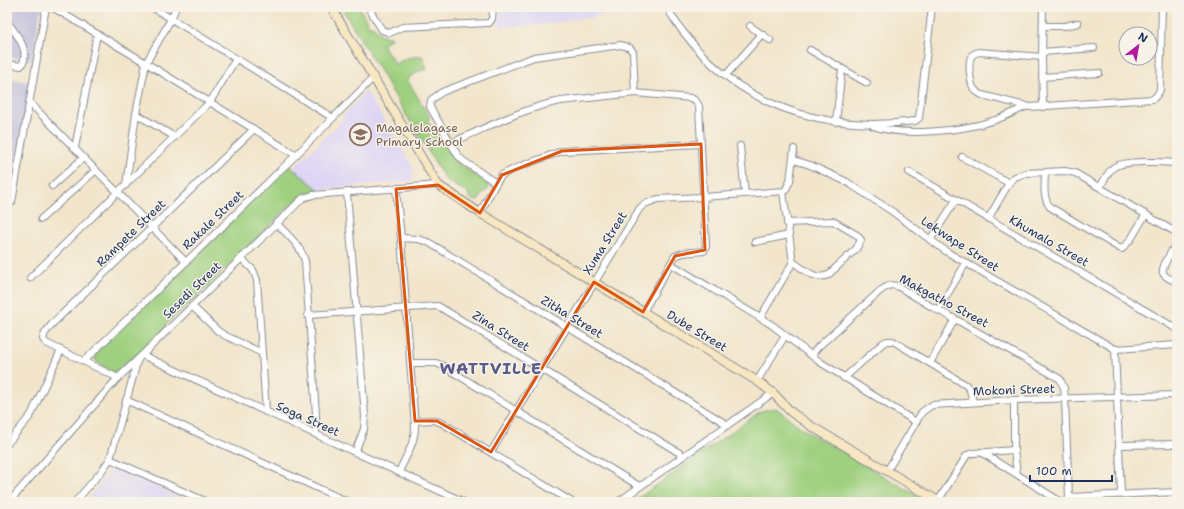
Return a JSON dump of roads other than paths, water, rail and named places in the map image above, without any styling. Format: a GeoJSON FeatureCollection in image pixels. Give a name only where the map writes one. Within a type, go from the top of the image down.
{"type":"FeatureCollection","features":[{"type":"Feature","properties":{"kind":"street"},"geometry":{"type":"LineString","coordinates":[[12,202],[46,7]]}},
{"type":"Feature","properties":{"kind":"street"},"geometry":{"type":"LineString","coordinates":[[52,7],[296,155]]}},
{"type":"Feature","properties":{"kind":"street"},"geometry":{"type":"LineString","coordinates":[[152,7],[333,118]]}},
{"type":"Feature","properties":{"kind":"street"},"geometry":{"type":"LineString","coordinates":[[126,185],[136,114],[146,63],[171,19],[176,7]]}},
{"type":"Feature","properties":{"kind":"street"},"geometry":{"type":"LineString","coordinates":[[331,7],[438,185]]}},
{"type":"Feature","properties":{"kind":"street"},"geometry":{"type":"LineString","coordinates":[[368,7],[382,30],[390,33],[402,27],[486,23],[491,21],[493,7]]}},
{"type":"Feature","properties":{"kind":"street"},"geometry":{"type":"LineString","coordinates":[[667,7],[688,38],[704,56],[726,75],[757,96],[772,104],[801,115],[836,122],[869,125],[915,121],[919,118],[932,7]]}},
{"type":"Feature","properties":{"kind":"street"},"geometry":{"type":"LineString","coordinates":[[1043,7],[1043,107]]}},
{"type":"Feature","properties":{"kind":"street"},"geometry":{"type":"LineString","coordinates":[[1094,48],[1042,54],[974,53],[970,58],[972,83],[976,92],[982,95],[1025,107],[1043,107],[1155,98],[1160,90],[1162,7]]}},
{"type":"Feature","properties":{"kind":"street"},"geometry":{"type":"LineString","coordinates":[[7,22],[18,35],[24,52],[23,63],[21,66],[7,64]]}},
{"type":"Feature","properties":{"kind":"street"},"geometry":{"type":"LineString","coordinates":[[1043,26],[1064,26],[1078,23]]}},
{"type":"Feature","properties":{"kind":"street"},"geometry":{"type":"LineString","coordinates":[[750,26],[770,40]]}},
{"type":"Feature","properties":{"kind":"street"},"geometry":{"type":"LineString","coordinates":[[74,148],[97,34]]}},
{"type":"Feature","properties":{"kind":"street"},"geometry":{"type":"LineString","coordinates":[[726,75],[762,34]]}},
{"type":"Feature","properties":{"kind":"street"},"geometry":{"type":"LineString","coordinates":[[496,183],[462,160],[432,111],[430,104],[433,98],[442,92],[534,57],[621,45],[630,48],[633,52],[634,93]]}},
{"type":"Feature","properties":{"kind":"street"},"geometry":{"type":"LineString","coordinates":[[810,50],[867,83]]}},
{"type":"Feature","properties":{"kind":"street"},"geometry":{"type":"LineString","coordinates":[[30,278],[119,193],[210,102],[236,59]]}},
{"type":"Feature","properties":{"kind":"street"},"geometry":{"type":"LineString","coordinates":[[836,122],[842,69]]}},
{"type":"Feature","properties":{"kind":"street"},"geometry":{"type":"LineString","coordinates":[[1042,77],[1099,73]]}},
{"type":"Feature","properties":{"kind":"street","name":"Rakale Street"},"geometry":{"type":"LineString","coordinates":[[84,361],[374,77]]}},
{"type":"Feature","properties":{"kind":"street"},"geometry":{"type":"LineString","coordinates":[[451,143],[504,120],[549,103],[634,93],[694,99],[699,106],[706,243],[705,250],[701,252],[678,254],[673,258],[671,264],[642,312]]}},
{"type":"Feature","properties":{"kind":"street"},"geometry":{"type":"LineString","coordinates":[[29,102],[186,262]]}},
{"type":"Feature","properties":{"kind":"street"},"geometry":{"type":"LineString","coordinates":[[869,125],[881,129],[914,132],[932,131],[991,122],[1025,107]]}},
{"type":"Feature","properties":{"kind":"street"},"geometry":{"type":"LineString","coordinates":[[136,114],[175,137]]}},
{"type":"Feature","properties":{"kind":"street","name":"Rampete Street"},"geometry":{"type":"LineString","coordinates":[[61,350],[44,340],[45,333],[52,324],[254,129]]}},
{"type":"Feature","properties":{"kind":"street"},"geometry":{"type":"LineString","coordinates":[[480,213],[502,175],[562,151],[701,144]]}},
{"type":"Feature","properties":{"kind":"street"},"geometry":{"type":"LineString","coordinates":[[740,146],[745,194]]}},
{"type":"Feature","properties":{"kind":"street"},"geometry":{"type":"LineString","coordinates":[[760,318],[793,262],[782,192],[787,189],[790,184],[794,150]]}},
{"type":"Feature","properties":{"kind":"street"},"geometry":{"type":"LineString","coordinates":[[962,157],[1009,183]]}},
{"type":"Feature","properties":{"kind":"street"},"geometry":{"type":"LineString","coordinates":[[52,186],[84,158]]}},
{"type":"Feature","properties":{"kind":"street","name":"Lekwape Street"},"geometry":{"type":"LineString","coordinates":[[794,160],[810,165],[847,182],[893,212],[930,240],[966,263],[1114,349]]}},
{"type":"Feature","properties":{"kind":"street"},"geometry":{"type":"LineString","coordinates":[[1100,187],[1113,167],[1121,164],[1155,162],[1177,164]]}},
{"type":"Feature","properties":{"kind":"street"},"geometry":{"type":"LineString","coordinates":[[41,219],[96,170]]}},
{"type":"Feature","properties":{"kind":"street","name":"Khumalo Street"},"geometry":{"type":"LineString","coordinates":[[909,172],[1177,329]]}},
{"type":"Feature","properties":{"kind":"street"},"geometry":{"type":"LineString","coordinates":[[1045,172],[1045,200],[1050,207],[1119,248],[1122,249],[1129,242],[1146,214]]}},
{"type":"Feature","properties":{"kind":"street"},"geometry":{"type":"LineString","coordinates":[[988,219],[1009,183],[1019,175],[1045,172],[1070,172],[1100,187],[1177,233]]}},
{"type":"Feature","properties":{"kind":"street","name":"Sesedi Street"},"geometry":{"type":"LineString","coordinates":[[9,502],[118,378],[298,203],[308,196],[438,185]]}},
{"type":"Feature","properties":{"kind":"street","name":"Dube Street"},"geometry":{"type":"LineString","coordinates":[[438,185],[480,213],[757,381],[773,392],[791,412],[807,424],[939,501]]}},
{"type":"Feature","properties":{"kind":"street"},"geometry":{"type":"LineString","coordinates":[[396,189],[415,421],[414,437],[399,472]]}},
{"type":"Feature","properties":{"kind":"street","name":"Xuma Street"},"geometry":{"type":"LineString","coordinates":[[491,452],[640,208],[645,204],[658,199],[782,192]]}},
{"type":"Feature","properties":{"kind":"street"},"geometry":{"type":"LineString","coordinates":[[347,193],[365,416],[364,429],[354,452]]}},
{"type":"Feature","properties":{"kind":"street"},"geometry":{"type":"LineString","coordinates":[[930,240],[956,200]]}},
{"type":"Feature","properties":{"kind":"street"},"geometry":{"type":"LineString","coordinates":[[787,223],[833,221],[857,235],[860,240],[856,249],[824,277],[813,275],[793,262]]}},
{"type":"Feature","properties":{"kind":"street"},"geometry":{"type":"LineString","coordinates":[[276,223],[299,247],[304,256],[316,414],[316,434]]}},
{"type":"Feature","properties":{"kind":"street"},"geometry":{"type":"LineString","coordinates":[[755,242],[789,235]]}},
{"type":"Feature","properties":{"kind":"street","name":"Zitha Street"},"geometry":{"type":"LineString","coordinates":[[401,238],[418,238],[428,242],[728,425]]}},
{"type":"Feature","properties":{"kind":"street"},"geometry":{"type":"LineString","coordinates":[[1177,242],[1166,261],[1163,272],[1177,282]]}},
{"type":"Feature","properties":{"kind":"street"},"geometry":{"type":"LineString","coordinates":[[241,258],[253,270],[257,280],[266,412]]}},
{"type":"Feature","properties":{"kind":"street"},"geometry":{"type":"LineString","coordinates":[[938,310],[966,263]]}},
{"type":"Feature","properties":{"kind":"street"},"geometry":{"type":"LineString","coordinates":[[671,264],[772,325],[820,362],[916,422]]}},
{"type":"Feature","properties":{"kind":"street","name":"Makgatho Street"},"geometry":{"type":"LineString","coordinates":[[813,356],[818,347],[880,291],[889,285],[900,287],[938,310],[1060,378],[1064,388],[1065,400],[1068,500]]}},
{"type":"Feature","properties":{"kind":"street"},"geometry":{"type":"LineString","coordinates":[[192,306],[221,333],[262,353]]}},
{"type":"Feature","properties":{"kind":"street","name":"Zina Street"},"geometry":{"type":"LineString","coordinates":[[308,315],[435,306],[440,307],[683,455]]}},
{"type":"Feature","properties":{"kind":"street"},"geometry":{"type":"LineString","coordinates":[[930,363],[956,319]]}},
{"type":"Feature","properties":{"kind":"street"},"geometry":{"type":"LineString","coordinates":[[757,381],[785,336]]}},
{"type":"Feature","properties":{"kind":"street"},"geometry":{"type":"LineString","coordinates":[[844,378],[887,341],[893,341],[899,343],[966,385],[970,390],[973,402]]}},
{"type":"Feature","properties":{"kind":"street"},"geometry":{"type":"LineString","coordinates":[[1121,494],[1114,349],[1177,345]]}},
{"type":"Feature","properties":{"kind":"street"},"geometry":{"type":"LineString","coordinates":[[7,444],[31,415],[61,350],[118,378]]}},
{"type":"Feature","properties":{"kind":"street"},"geometry":{"type":"LineString","coordinates":[[75,502],[101,472],[110,459],[126,400],[140,357]]}},
{"type":"Feature","properties":{"kind":"street","name":"Soga Street"},"geometry":{"type":"LineString","coordinates":[[140,357],[316,434],[464,502]]}},
{"type":"Feature","properties":{"kind":"street"},"geometry":{"type":"LineString","coordinates":[[410,363],[440,364],[639,486]]}},
{"type":"Feature","properties":{"kind":"street"},"geometry":{"type":"LineString","coordinates":[[618,502],[773,392]]}},
{"type":"Feature","properties":{"kind":"street","name":"Mokoni Street"},"geometry":{"type":"LineString","coordinates":[[887,471],[916,422],[926,409],[932,405],[1014,400],[1065,400],[1177,395]]}},
{"type":"Feature","properties":{"kind":"street"},"geometry":{"type":"LineString","coordinates":[[126,400],[348,502]]}},
{"type":"Feature","properties":{"kind":"street"},"geometry":{"type":"LineString","coordinates":[[1014,400],[1014,450],[1017,474]]}},
{"type":"Feature","properties":{"kind":"street"},"geometry":{"type":"LineString","coordinates":[[415,421],[437,421],[491,452],[572,502]]}},
{"type":"Feature","properties":{"kind":"street"},"geometry":{"type":"LineString","coordinates":[[1119,445],[1177,444]]}},
{"type":"Feature","properties":{"kind":"street"},"geometry":{"type":"LineString","coordinates":[[939,501],[967,456],[973,452],[1014,450]]}},
{"type":"Feature","properties":{"kind":"street"},"geometry":{"type":"LineString","coordinates":[[981,452],[1061,502]]}},
{"type":"Feature","properties":{"kind":"street"},"geometry":{"type":"LineString","coordinates":[[110,459],[207,502]]}},
{"type":"Feature","properties":{"kind":"street"},"geometry":{"type":"LineString","coordinates":[[1068,500],[1121,494],[1177,492]]}},
{"type":"Feature","properties":{"kind":"place","name":"Magalelagase Primary School"},"geometry":{"type":"Point","coordinates":[360,135]}},
{"type":"Feature","properties":{"kind":"district","name":"WATTVILLE"},"geometry":{"type":"Point","coordinates":[491,368]}}]}
